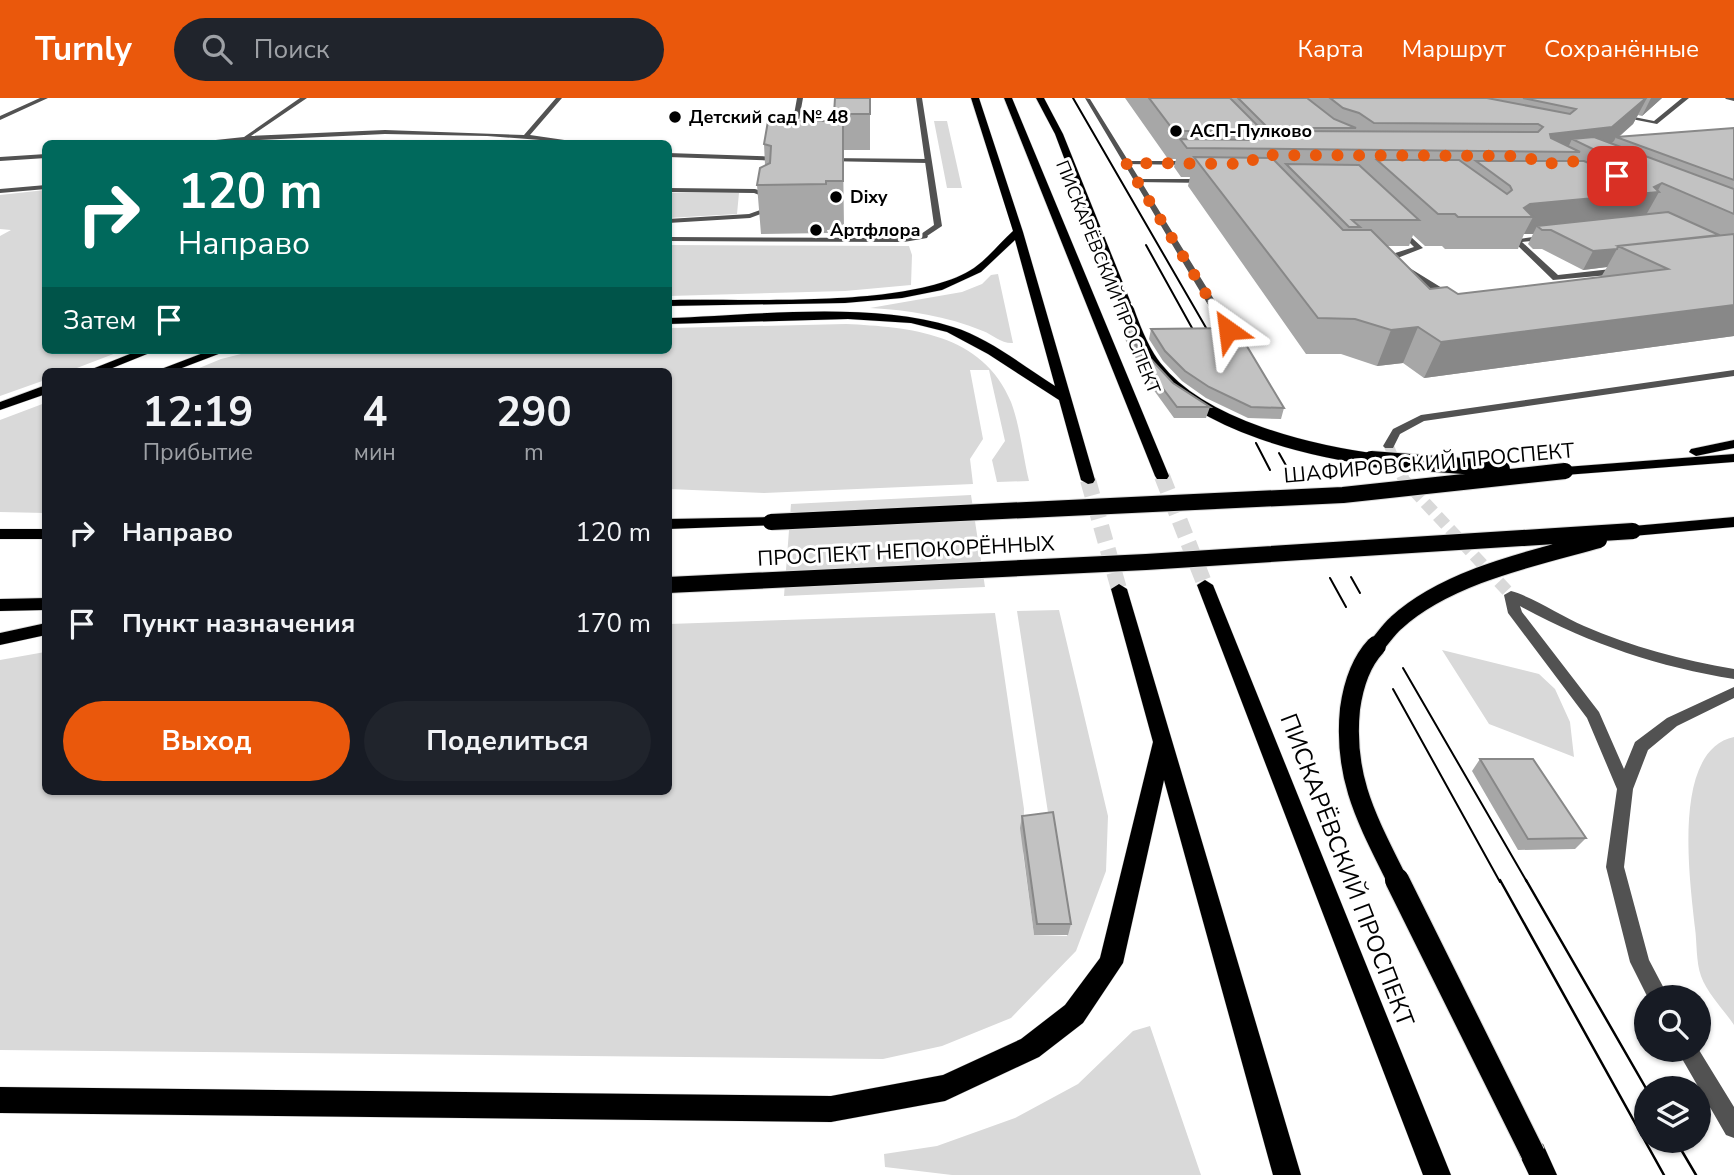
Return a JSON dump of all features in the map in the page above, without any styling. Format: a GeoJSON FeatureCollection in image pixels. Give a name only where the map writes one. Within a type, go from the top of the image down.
{"type":"FeatureCollection","features":[{"type":"Feature","properties":{"kind":"main road"},"geometry":{"type":"LineString","coordinates":[[975,98],[1018,232],[1088,480]]}},
{"type":"Feature","properties":{"kind":"main road","name":"ПИСКАРЁВСКИЙ ПРОСПЕКТ"},"geometry":{"type":"LineString","coordinates":[[1008,98],[1162,476]]}},
{"type":"Feature","properties":{"kind":"main road"},"geometry":{"type":"LineString","coordinates":[[1040,98],[1059,134],[1125,303],[1160,372],[1184,394],[1216,414],[1318,450],[1393,464],[1565,471]]}},
{"type":"Feature","properties":{"kind":"main road"},"geometry":{"type":"LineString","coordinates":[[672,303],[845,300],[902,295],[938,288],[977,270],[1018,232]]}},
{"type":"Feature","properties":{"kind":"main road"},"geometry":{"type":"LineString","coordinates":[[672,321],[848,316],[911,320],[951,330],[982,346],[1065,398]]}},
{"type":"Feature","properties":{"kind":"main road"},"geometry":{"type":"LineString","coordinates":[[101,368],[140,354]]}},
{"type":"Feature","properties":{"kind":"main road"},"geometry":{"type":"LineString","coordinates":[[171,368],[211,354]]}},
{"type":"Feature","properties":{"kind":"main road"},"geometry":{"type":"LineString","coordinates":[[0,406],[42,390]]}},
{"type":"Feature","properties":{"kind":"main road"},"geometry":{"type":"LineString","coordinates":[[1652,463],[1734,444]]}},
{"type":"Feature","properties":{"kind":"main road","name":"ШАФИРОВСКИЙ ПРОСПЕКТ"},"geometry":{"type":"LineString","coordinates":[[1128,506],[1343,495],[1565,471],[1734,458]]}},
{"type":"Feature","properties":{"kind":"main road","name":"ПРОСПЕКТ НЕПОКОРЁННЫХ"},"geometry":{"type":"LineString","coordinates":[[672,524],[1128,506]]}},
{"type":"Feature","properties":{"kind":"main road"},"geometry":{"type":"LineString","coordinates":[[1538,1165],[1367,822],[1352,773],[1347,740],[1348,706],[1357,677],[1374,647],[1400,617],[1433,595],[1494,571],[1633,531],[1734,522]]}},
{"type":"Feature","properties":{"kind":"main road","name":"ПРОСПЕКТ НЕПОКОРЁННЫХ"},"geometry":{"type":"LineString","coordinates":[[672,584],[1146,562],[1633,531]]}},
{"type":"Feature","properties":{"kind":"main road"},"geometry":{"type":"LineString","coordinates":[[0,534],[42,534]]}},
{"type":"Feature","properties":{"kind":"main road","name":"ПИСКАРЁВСКИЙ ПРОСПЕКТ"},"geometry":{"type":"LineString","coordinates":[[1205,585],[1437,1175]]}},
{"type":"Feature","properties":{"kind":"main road"},"geometry":{"type":"LineString","coordinates":[[1119,589],[1287,1175]]}},
{"type":"Feature","properties":{"kind":"main road"},"geometry":{"type":"LineString","coordinates":[[0,605],[42,604]]}},
{"type":"Feature","properties":{"kind":"main road"},"geometry":{"type":"LineString","coordinates":[[0,639],[42,630]]}},
{"type":"Feature","properties":{"kind":"main road"},"geometry":{"type":"LineString","coordinates":[[0,1100],[831,1109],[946,1088],[1030,1048],[1074,1014],[1111,963],[1162,744]]}},
{"type":"Feature","properties":{"kind":"street"},"geometry":{"type":"LineString","coordinates":[[0,118],[45,98]]}},
{"type":"Feature","properties":{"kind":"street"},"geometry":{"type":"LineString","coordinates":[[244,138],[304,98]]}},
{"type":"Feature","properties":{"kind":"street"},"geometry":{"type":"LineString","coordinates":[[526,136],[559,98]]}},
{"type":"Feature","properties":{"kind":"street"},"geometry":{"type":"LineString","coordinates":[[672,155],[789,159],[800,98]]}},
{"type":"Feature","properties":{"kind":"street"},"geometry":{"type":"LineString","coordinates":[[672,239],[904,240],[935,231],[939,226],[919,98]]}},
{"type":"Feature","properties":{"kind":"street"},"geometry":{"type":"LineString","coordinates":[[1605,114],[1655,123],[1686,98]]}},
{"type":"Feature","properties":{"kind":"street"},"geometry":{"type":"LineString","coordinates":[[1728,98],[1734,99]]}},
{"type":"Feature","properties":{"kind":"street"},"geometry":{"type":"LineString","coordinates":[[1087,99],[1228,330]]}},
{"type":"Feature","properties":{"kind":"street"},"geometry":{"type":"LineString","coordinates":[[223,140],[370,131],[444,131],[558,140]]}},
{"type":"Feature","properties":{"kind":"street"},"geometry":{"type":"LineString","coordinates":[[0,159],[42,156]]}},
{"type":"Feature","properties":{"kind":"street"},"geometry":{"type":"LineString","coordinates":[[815,160],[928,161]]}},
{"type":"Feature","properties":{"kind":"street"},"geometry":{"type":"LineString","coordinates":[[1126,163],[1197,163]]}},
{"type":"Feature","properties":{"kind":"street"},"geometry":{"type":"LineString","coordinates":[[1137,181],[1212,181]]}},
{"type":"Feature","properties":{"kind":"street"},"geometry":{"type":"LineString","coordinates":[[0,191],[42,187]]}},
{"type":"Feature","properties":{"kind":"street"},"geometry":{"type":"LineString","coordinates":[[672,190],[755,191],[769,196],[767,210],[750,216],[672,221]]}},
{"type":"Feature","properties":{"kind":"street"},"geometry":{"type":"LineString","coordinates":[[1376,258],[1389,258],[1419,248],[1393,223]]}},
{"type":"Feature","properties":{"kind":"street"},"geometry":{"type":"LineString","coordinates":[[1555,236],[1516,240],[1556,278],[1624,271]]}},
{"type":"Feature","properties":{"kind":"street"},"geometry":{"type":"LineString","coordinates":[[1389,258],[1466,307]]}},
{"type":"Feature","properties":{"kind":"street"},"geometry":{"type":"LineString","coordinates":[[1389,446],[1389,441],[1398,429],[1422,418],[1734,373]]}},
{"type":"Feature","properties":{"kind":"street"},"geometry":{"type":"LineString","coordinates":[[1625,789],[1594,716],[1515,613],[1511,595],[1558,622],[1607,643],[1734,674]]}},
{"type":"Feature","properties":{"kind":"street"},"geometry":{"type":"LineString","coordinates":[[1652,985],[1640,962],[1615,867],[1625,789],[1641,746],[1672,722],[1734,692]]}},
{"type":"Feature","properties":{"kind":"street"},"geometry":{"type":"LineString","coordinates":[[1693,1062],[1734,1127]]}},
{"type":"Feature","properties":{"kind":"shaded area"},"geometry":{"type":"Polygon","coordinates":[[[934,121],[947,121],[962,188],[947,188],[934,121]]]}},
{"type":"Feature","properties":{"kind":"shaded area"},"geometry":{"type":"Polygon","coordinates":[[[42,190],[42,354],[114,354],[77,368],[42,368],[42,381],[0,396],[0,236],[11,230],[0,229],[0,195],[42,190]]]}},
{"type":"Feature","properties":{"kind":"shaded area"},"geometry":{"type":"Polygon","coordinates":[[[672,193],[739,193],[737,214],[672,218],[672,193]]]}},
{"type":"Feature","properties":{"kind":"shaded area"},"geometry":{"type":"Polygon","coordinates":[[[672,245],[909,246],[912,255],[911,285],[845,291],[672,296],[672,245]]]}},
{"type":"Feature","properties":{"kind":"shaded area"},"geometry":{"type":"Polygon","coordinates":[[[998,274],[1013,343],[941,318],[870,308],[962,292],[982,284],[991,275],[998,274]]]}},
{"type":"Feature","properties":{"kind":"shaded area"},"geometry":{"type":"Polygon","coordinates":[[[846,324],[894,328],[942,338],[982,361],[998,379],[1011,402],[1029,481],[997,482],[992,460],[1005,441],[989,370],[970,370],[983,439],[970,459],[973,484],[764,493],[672,489],[672,368],[199,368],[241,354],[672,354],[672,328],[846,324]]]}},
{"type":"Feature","properties":{"kind":"shaded area"},"geometry":{"type":"Polygon","coordinates":[[[42,404],[42,513],[0,512],[0,420],[42,404]]]}},
{"type":"Feature","properties":{"kind":"shaded area"},"geometry":{"type":"Polygon","coordinates":[[[971,495],[985,587],[784,596],[791,504],[971,495]]]}},
{"type":"Feature","properties":{"kind":"shaded area"},"geometry":{"type":"Polygon","coordinates":[[[1059,610],[1108,816],[1106,871],[1076,951],[1011,1018],[942,1046],[883,1059],[0,1050],[0,660],[42,653],[42,795],[672,795],[672,624],[995,613],[1024,809],[1023,853],[1034,935],[1067,936],[1017,611],[1059,610]]]}},
{"type":"Feature","properties":{"kind":"shaded area"},"geometry":{"type":"Polygon","coordinates":[[[1442,650],[1539,674],[1555,689],[1570,722],[1574,757],[1489,724],[1442,650]]]}},
{"type":"Feature","properties":{"kind":"shaded area"},"geometry":{"type":"Polygon","coordinates":[[[1734,737],[1734,1025],[1711,994],[1711,985],[1705,985],[1699,971],[1690,880],[1689,820],[1693,791],[1701,766],[1714,747],[1734,737]]]}},
{"type":"Feature","properties":{"kind":"shaded area"},"geometry":{"type":"Polygon","coordinates":[[[1150,1026],[1201,1175],[952,1175],[885,1167],[884,1154],[937,1146],[1015,1118],[1078,1084],[1133,1031],[1150,1026]]]}},
{"type":"Feature","properties":{"kind":"building"},"geometry":{"type":"Polygon","coordinates":[[[835,98],[870,98],[870,114],[834,114],[835,98]]]}},
{"type":"Feature","properties":{"kind":"building"},"geometry":{"type":"Polygon","coordinates":[[[1149,98],[1230,98],[1259,127],[1252,131],[1174,131],[1149,98]]]}},
{"type":"Feature","properties":{"kind":"building"},"geometry":{"type":"Polygon","coordinates":[[[1238,98],[1307,98],[1334,119],[1356,128],[1268,128],[1238,98]]]}},
{"type":"Feature","properties":{"kind":"building"},"geometry":{"type":"Polygon","coordinates":[[[1330,98],[1487,98],[1570,114],[1576,109],[1523,98],[1646,98],[1612,127],[1550,134],[1551,138],[1580,152],[1187,148],[1180,139],[1256,140],[1269,131],[1538,132],[1543,127],[1538,124],[1374,123],[1359,113],[1343,108],[1330,98]]]}},
{"type":"Feature","properties":{"kind":"building"},"geometry":{"type":"Polygon","coordinates":[[[768,121],[843,121],[843,181],[826,181],[826,184],[757,185],[760,168],[770,163],[771,146],[764,144],[768,121]]]}},
{"type":"Feature","properties":{"kind":"building"},"geometry":{"type":"Polygon","coordinates":[[[1734,128],[1734,180],[1616,137],[1734,128]]]}},
{"type":"Feature","properties":{"kind":"building"},"geometry":{"type":"Polygon","coordinates":[[[1594,137],[1734,189],[1734,214],[1662,183],[1654,187],[1659,192],[1530,204],[1524,208],[1533,217],[1458,217],[1455,214],[1438,214],[1377,160],[1459,160],[1507,194],[1512,190],[1510,186],[1476,161],[1584,161],[1618,176],[1627,175],[1625,167],[1599,158],[1599,152],[1572,139],[1594,137]]]}},
{"type":"Feature","properties":{"kind":"building"},"geometry":{"type":"Polygon","coordinates":[[[1194,157],[1272,158],[1343,230],[1371,230],[1430,289],[1447,287],[1458,294],[1668,269],[1618,246],[1734,234],[1734,305],[1441,342],[1418,327],[1391,330],[1355,319],[1318,318],[1194,157]]]}},
{"type":"Feature","properties":{"kind":"building"},"geometry":{"type":"Polygon","coordinates":[[[1286,164],[1359,165],[1419,220],[1352,220],[1360,227],[1349,227],[1286,164]]]}},
{"type":"Feature","properties":{"kind":"building"},"geometry":{"type":"Polygon","coordinates":[[[1668,212],[1719,235],[1593,251],[1537,226],[1668,212]]]}},
{"type":"Feature","properties":{"kind":"building"},"geometry":{"type":"Polygon","coordinates":[[[1236,328],[1284,408],[1251,407],[1209,387],[1185,371],[1165,351],[1151,329],[1236,328]]]}},
{"type":"Feature","properties":{"kind":"building"},"geometry":{"type":"Polygon","coordinates":[[[1127,329],[1132,329],[1147,355],[1173,383],[1210,407],[1177,407],[1155,378],[1127,329]]]}},
{"type":"Feature","properties":{"kind":"building"},"geometry":{"type":"Polygon","coordinates":[[[1480,759],[1533,759],[1586,838],[1528,839],[1480,759]]]}},
{"type":"Feature","properties":{"kind":"building"},"geometry":{"type":"Polygon","coordinates":[[[1053,812],[1071,924],[1037,924],[1022,816],[1053,812]]]}},
{"type":"Feature","properties":{"kind":"tunnel"},"geometry":{"type":"LineString","coordinates":[[1389,446],[1395,461]]}},
{"type":"Feature","properties":{"kind":"tunnel"},"geometry":{"type":"LineString","coordinates":[[1395,459],[1404,480],[1511,595]]}},
{"type":"Feature","properties":{"kind":"tunnel"},"geometry":{"type":"LineString","coordinates":[[1162,476],[1205,585]]}},
{"type":"Feature","properties":{"kind":"tunnel"},"geometry":{"type":"LineString","coordinates":[[1088,480],[1119,589]]}},
{"type":"Feature","properties":{"kind":"tram line"},"geometry":{"type":"LineString","coordinates":[[1073,98],[1216,345]]}},
{"type":"Feature","properties":{"kind":"tram line"},"geometry":{"type":"LineString","coordinates":[[1146,245],[1202,346]]}},
{"type":"Feature","properties":{"kind":"tram line"},"geometry":{"type":"LineString","coordinates":[[1256,443],[1270,470]]}},
{"type":"Feature","properties":{"kind":"tram line"},"geometry":{"type":"LineString","coordinates":[[1279,453],[1288,469]]}},
{"type":"Feature","properties":{"kind":"tram line"},"geometry":{"type":"LineString","coordinates":[[1351,577],[1360,593]]}},
{"type":"Feature","properties":{"kind":"tram line"},"geometry":{"type":"LineString","coordinates":[[1330,578],[1346,607]]}},
{"type":"Feature","properties":{"kind":"tram line"},"geometry":{"type":"LineString","coordinates":[[1403,668],[1527,882]]}},
{"type":"Feature","properties":{"kind":"tram line"},"geometry":{"type":"LineString","coordinates":[[1393,689],[1500,882]]}},
{"type":"Feature","properties":{"kind":"tram line"},"geometry":{"type":"LineString","coordinates":[[1500,880],[1664,1175]]}},
{"type":"Feature","properties":{"kind":"tram line"},"geometry":{"type":"LineString","coordinates":[[1526,880],[1639,1076]]}},
{"type":"Feature","properties":{"kind":"tram line"},"geometry":{"type":"LineString","coordinates":[[1683,1153],[1696,1175]]}},
{"type":"Feature","properties":{"kind":"place","name":"Детский сад № 48"},"geometry":{"type":"Point","coordinates":[675,117]}},
{"type":"Feature","properties":{"kind":"place","name":"АСП-Пулково"},"geometry":{"type":"Point","coordinates":[1176,131]}},
{"type":"Feature","properties":{"kind":"place","name":"Dixy"},"geometry":{"type":"Point","coordinates":[836,197]}},
{"type":"Feature","properties":{"kind":"place","name":"Артфлора"},"geometry":{"type":"Point","coordinates":[816,230]}},
{"type":"Feature","properties":{"kind":"route"},"geometry":{"type":"LineString","coordinates":[[1228,330],[1126,163],[1248,164],[1259,155],[1525,156],[1542,164],[1580,161],[1617,176]]}}]}
